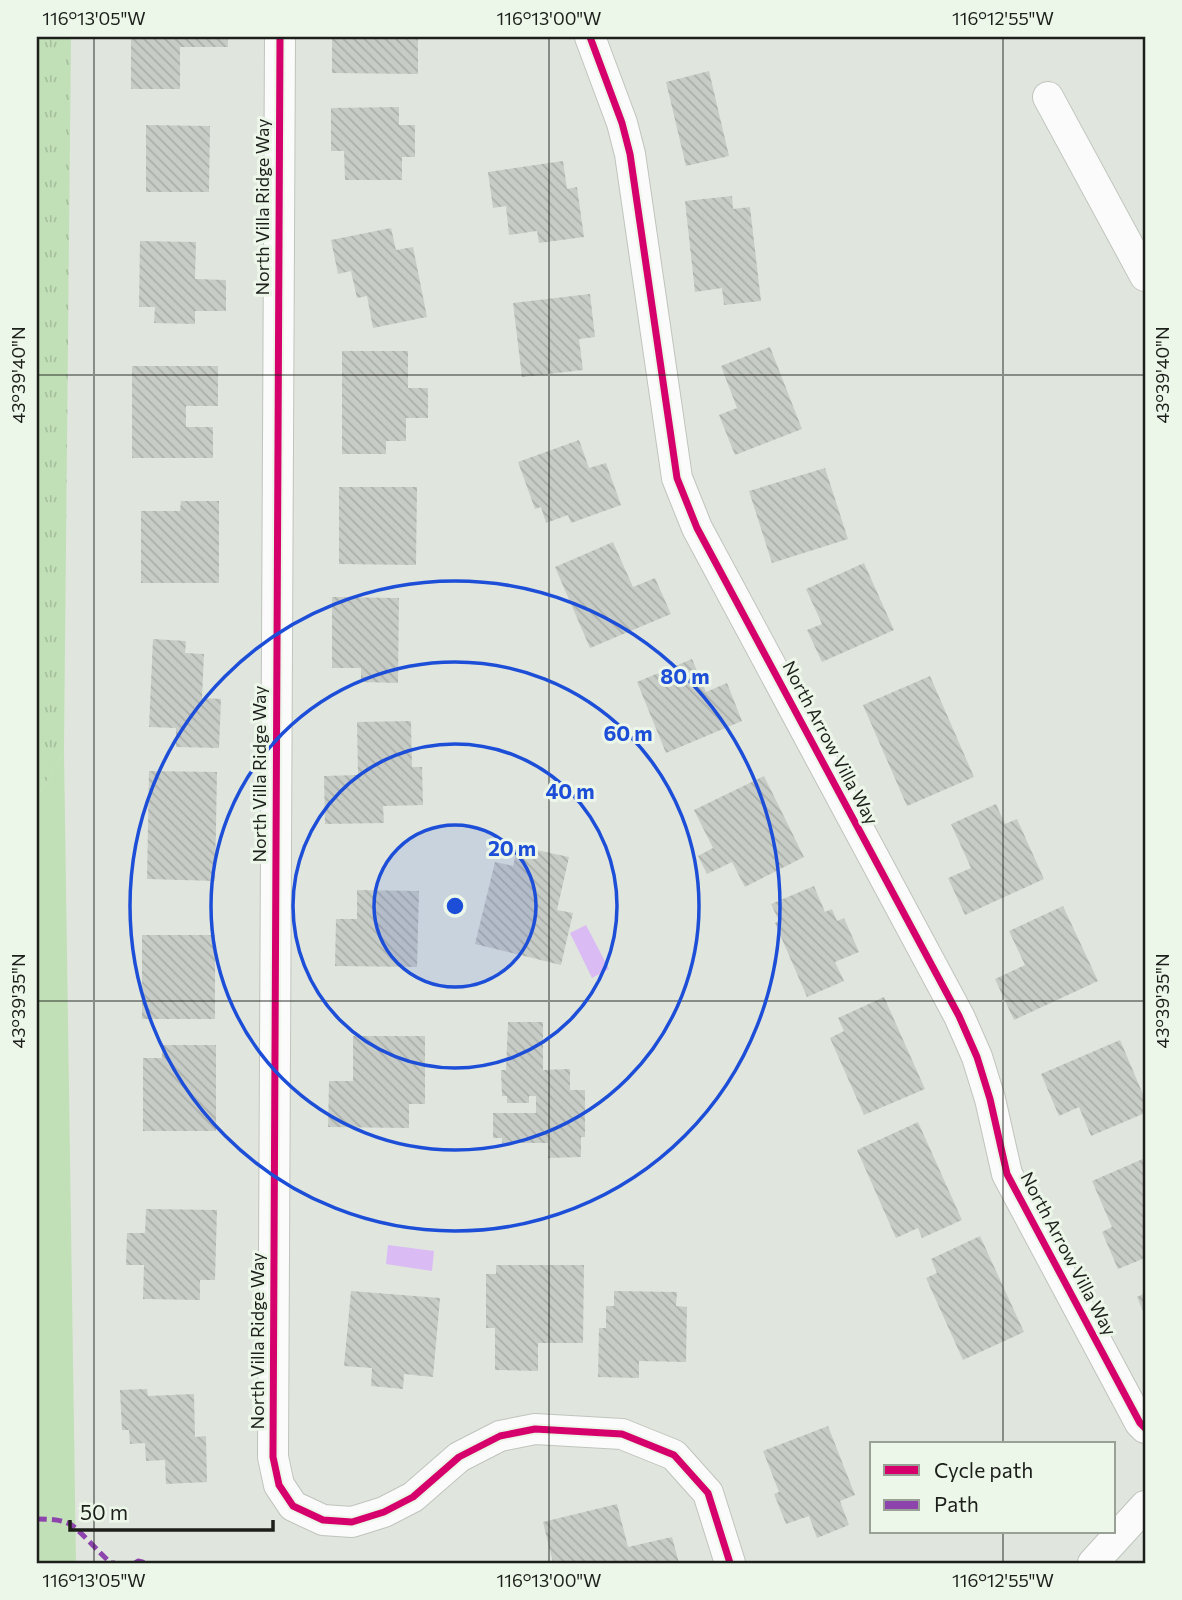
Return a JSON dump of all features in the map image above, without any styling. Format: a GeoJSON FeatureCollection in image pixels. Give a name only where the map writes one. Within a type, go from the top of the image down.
{"type":"FeatureCollection","features":[{"type":"Feature","properties":{"kind":"street","name":"North Villa Ridge Way"},"geometry":{"type":"LineString","coordinates":[[280,37],[273,1457],[279,1485],[293,1506],[323,1520],[352,1522],[384,1512],[413,1497],[459,1457],[500,1436],[535,1429],[622,1434],[674,1455],[708,1493],[730,1563]]}},
{"type":"Feature","properties":{"kind":"street","name":"North Arrow Villa Way"},"geometry":{"type":"LineString","coordinates":[[590,37],[622,123],[630,154],[677,478],[697,527],[959,1016],[977,1057],[990,1098],[1007,1174],[1145,1428]]}},
{"type":"Feature","properties":{"kind":"street"},"geometry":{"type":"LineString","coordinates":[[1048,97],[1145,276]]}},
{"type":"Feature","properties":{"kind":"street"},"geometry":{"type":"LineString","coordinates":[[1093,1563],[1145,1506]]}},
{"type":"Feature","properties":{"kind":"green space"},"geometry":{"type":"Polygon","coordinates":[[[37,37],[71,37],[64,751],[37,798],[37,37]]]}},
{"type":"Feature","properties":{"kind":"green space"},"geometry":{"type":"Polygon","coordinates":[[[64,751],[76,1563],[37,1563],[37,798],[64,751]]]}},
{"type":"Feature","properties":{"kind":"shaded area"},"geometry":{"type":"Polygon","coordinates":[[[586,925],[609,969],[592,978],[570,933],[586,925]]]}},
{"type":"Feature","properties":{"kind":"shaded area"},"geometry":{"type":"Polygon","coordinates":[[[388,1245],[434,1251],[432,1271],[386,1264],[388,1245]]]}},
{"type":"Feature","properties":{"kind":"building"},"geometry":{"type":"Polygon","coordinates":[[[131,37],[228,37],[228,47],[180,47],[180,89],[131,89],[131,37]]]}},
{"type":"Feature","properties":{"kind":"building"},"geometry":{"type":"Polygon","coordinates":[[[332,37],[418,37],[418,74],[332,73],[332,37]]]}},
{"type":"Feature","properties":{"kind":"building"},"geometry":{"type":"Polygon","coordinates":[[[709,71],[729,156],[686,166],[666,82],[709,71]]]}},
{"type":"Feature","properties":{"kind":"building"},"geometry":{"type":"Polygon","coordinates":[[[399,107],[399,125],[415,125],[415,157],[402,157],[402,180],[345,180],[344,151],[331,151],[331,108],[399,107]]]}},
{"type":"Feature","properties":{"kind":"building"},"geometry":{"type":"Polygon","coordinates":[[[146,125],[210,126],[209,192],[146,192],[146,125]]]}},
{"type":"Feature","properties":{"kind":"building"},"geometry":{"type":"Polygon","coordinates":[[[563,161],[567,189],[577,187],[584,237],[539,243],[537,231],[509,235],[506,206],[493,208],[488,172],[563,161]]]}},
{"type":"Feature","properties":{"kind":"building"},"geometry":{"type":"Polygon","coordinates":[[[732,196],[733,209],[750,207],[761,301],[724,305],[722,288],[695,292],[685,201],[732,196]]]}},
{"type":"Feature","properties":{"kind":"building"},"geometry":{"type":"Polygon","coordinates":[[[391,228],[396,250],[413,247],[427,317],[373,328],[367,296],[357,298],[351,271],[338,274],[331,240],[391,228]]]}},
{"type":"Feature","properties":{"kind":"building"},"geometry":{"type":"Polygon","coordinates":[[[140,241],[196,242],[195,279],[226,280],[226,311],[195,311],[195,324],[154,323],[155,307],[139,307],[140,241]]]}},
{"type":"Feature","properties":{"kind":"building"},"geometry":{"type":"Polygon","coordinates":[[[590,294],[595,337],[579,339],[583,370],[522,377],[513,303],[590,294]]]}},
{"type":"Feature","properties":{"kind":"building"},"geometry":{"type":"Polygon","coordinates":[[[770,347],[802,429],[735,455],[719,415],[737,408],[721,366],[770,347]]]}},
{"type":"Feature","properties":{"kind":"building"},"geometry":{"type":"Polygon","coordinates":[[[342,351],[408,351],[408,388],[428,388],[428,418],[406,418],[406,441],[386,441],[386,454],[342,454],[342,351]]]}},
{"type":"Feature","properties":{"kind":"building"},"geometry":{"type":"Polygon","coordinates":[[[132,366],[218,366],[218,406],[186,406],[186,427],[213,427],[213,458],[132,458],[132,366]]]}},
{"type":"Feature","properties":{"kind":"building"},"geometry":{"type":"Polygon","coordinates":[[[579,440],[589,468],[606,463],[621,505],[571,523],[568,515],[546,523],[541,507],[535,509],[518,462],[579,440]]]}},
{"type":"Feature","properties":{"kind":"building"},"geometry":{"type":"Polygon","coordinates":[[[825,468],[848,539],[772,563],[749,491],[825,468]]]}},
{"type":"Feature","properties":{"kind":"building"},"geometry":{"type":"Polygon","coordinates":[[[339,487],[417,487],[416,565],[339,564],[339,487]]]}},
{"type":"Feature","properties":{"kind":"building"},"geometry":{"type":"Polygon","coordinates":[[[181,501],[219,501],[219,583],[141,583],[141,511],[180,511],[181,501]]]}},
{"type":"Feature","properties":{"kind":"building"},"geometry":{"type":"Polygon","coordinates":[[[613,542],[633,587],[655,578],[671,614],[590,648],[555,567],[613,542]]]}},
{"type":"Feature","properties":{"kind":"building"},"geometry":{"type":"Polygon","coordinates":[[[864,563],[894,630],[822,662],[807,630],[822,624],[806,589],[864,563]]]}},
{"type":"Feature","properties":{"kind":"building"},"geometry":{"type":"Polygon","coordinates":[[[332,597],[399,598],[398,683],[361,682],[361,668],[332,668],[332,597]]]}},
{"type":"Feature","properties":{"kind":"building"},"geometry":{"type":"Polygon","coordinates":[[[153,639],[186,641],[185,653],[204,654],[202,698],[221,699],[219,748],[176,747],[176,728],[149,727],[153,639]]]}},
{"type":"Feature","properties":{"kind":"building"},"geometry":{"type":"Polygon","coordinates":[[[692,659],[706,692],[727,683],[742,721],[666,753],[637,682],[692,659]]]}},
{"type":"Feature","properties":{"kind":"building"},"geometry":{"type":"Polygon","coordinates":[[[930,676],[974,777],[907,806],[863,705],[930,676]]]}},
{"type":"Feature","properties":{"kind":"building"},"geometry":{"type":"Polygon","coordinates":[[[411,721],[412,767],[422,767],[423,805],[383,806],[384,823],[325,824],[324,776],[358,775],[357,722],[411,721]]]}},
{"type":"Feature","properties":{"kind":"building"},"geometry":{"type":"Polygon","coordinates":[[[149,771],[217,772],[215,881],[147,879],[149,771]]]}},
{"type":"Feature","properties":{"kind":"building"},"geometry":{"type":"Polygon","coordinates":[[[764,776],[804,857],[745,887],[732,862],[707,874],[698,856],[713,848],[694,810],[764,776]]]}},
{"type":"Feature","properties":{"kind":"building"},"geometry":{"type":"Polygon","coordinates":[[[996,804],[1005,824],[1017,819],[1044,879],[965,915],[948,878],[971,868],[951,824],[996,804]]]}},
{"type":"Feature","properties":{"kind":"building"},"geometry":{"type":"Polygon","coordinates":[[[518,846],[569,857],[557,910],[573,913],[561,965],[475,944],[495,862],[513,866],[518,846]]]}},
{"type":"Feature","properties":{"kind":"building"},"geometry":{"type":"Polygon","coordinates":[[[814,886],[825,912],[832,909],[837,921],[844,918],[859,952],[835,962],[844,981],[807,997],[775,923],[779,921],[771,904],[814,886]]]}},
{"type":"Feature","properties":{"kind":"building"},"geometry":{"type":"Polygon","coordinates":[[[357,890],[419,891],[417,967],[335,966],[336,919],[357,919],[357,890]]]}},
{"type":"Feature","properties":{"kind":"building"},"geometry":{"type":"Polygon","coordinates":[[[1063,906],[1098,981],[1014,1020],[995,979],[1025,965],[1009,931],[1063,906]]]}},
{"type":"Feature","properties":{"kind":"building"},"geometry":{"type":"Polygon","coordinates":[[[142,935],[215,935],[215,1019],[142,1019],[142,935]]]}},
{"type":"Feature","properties":{"kind":"building"},"geometry":{"type":"Polygon","coordinates":[[[884,997],[925,1089],[864,1115],[830,1038],[844,1031],[838,1018],[884,997]]]}},
{"type":"Feature","properties":{"kind":"building"},"geometry":{"type":"Polygon","coordinates":[[[508,1022],[543,1022],[543,1070],[570,1069],[570,1090],[585,1090],[585,1137],[581,1137],[581,1157],[548,1158],[548,1143],[502,1143],[502,1138],[493,1138],[493,1113],[536,1113],[536,1096],[529,1096],[529,1103],[507,1103],[507,1096],[502,1096],[501,1070],[506,1070],[508,1022]]]}},
{"type":"Feature","properties":{"kind":"building"},"geometry":{"type":"Polygon","coordinates":[[[353,1036],[425,1036],[425,1104],[409,1104],[409,1128],[328,1127],[329,1081],[353,1081],[353,1036]]]}},
{"type":"Feature","properties":{"kind":"building"},"geometry":{"type":"Polygon","coordinates":[[[1120,1040],[1145,1099],[1145,1113],[1091,1136],[1079,1107],[1059,1116],[1041,1074],[1120,1040]]]}},
{"type":"Feature","properties":{"kind":"building"},"geometry":{"type":"Polygon","coordinates":[[[162,1045],[216,1045],[216,1131],[143,1131],[143,1058],[162,1058],[162,1045]]]}},
{"type":"Feature","properties":{"kind":"building"},"geometry":{"type":"Polygon","coordinates":[[[918,1122],[962,1220],[922,1238],[918,1228],[896,1238],[857,1150],[918,1122]]]}},
{"type":"Feature","properties":{"kind":"building"},"geometry":{"type":"Polygon","coordinates":[[[1145,1158],[1145,1258],[1118,1269],[1102,1232],[1112,1227],[1092,1181],[1145,1158]]]}},
{"type":"Feature","properties":{"kind":"building"},"geometry":{"type":"Polygon","coordinates":[[[146,1209],[217,1210],[215,1280],[200,1280],[200,1300],[143,1299],[144,1265],[126,1265],[127,1233],[145,1233],[146,1209]]]}},
{"type":"Feature","properties":{"kind":"building"},"geometry":{"type":"Polygon","coordinates":[[[980,1236],[1024,1332],[963,1360],[926,1278],[937,1273],[931,1259],[980,1236]]]}},
{"type":"Feature","properties":{"kind":"building"},"geometry":{"type":"Polygon","coordinates":[[[496,1265],[584,1265],[583,1343],[538,1343],[538,1371],[495,1370],[495,1328],[486,1328],[486,1274],[496,1274],[496,1265]]]}},
{"type":"Feature","properties":{"kind":"building"},"geometry":{"type":"Polygon","coordinates":[[[351,1291],[440,1298],[433,1377],[404,1374],[403,1389],[371,1386],[372,1368],[344,1366],[351,1291]]]}},
{"type":"Feature","properties":{"kind":"building"},"geometry":{"type":"Polygon","coordinates":[[[614,1291],[677,1292],[676,1306],[687,1307],[686,1362],[639,1361],[639,1378],[598,1377],[599,1328],[606,1328],[606,1306],[614,1306],[614,1291]]]}},
{"type":"Feature","properties":{"kind":"building"},"geometry":{"type":"Polygon","coordinates":[[[1145,1293],[1145,1316],[1137,1297],[1145,1293]]]}},
{"type":"Feature","properties":{"kind":"building"},"geometry":{"type":"Polygon","coordinates":[[[147,1389],[148,1396],[194,1394],[195,1437],[206,1436],[207,1482],[166,1484],[165,1460],[146,1461],[145,1443],[130,1444],[129,1430],[122,1430],[120,1390],[147,1389]]]}},
{"type":"Feature","properties":{"kind":"building"},"geometry":{"type":"Polygon","coordinates":[[[828,1426],[855,1495],[840,1501],[849,1525],[817,1538],[809,1516],[786,1524],[774,1494],[779,1492],[763,1451],[828,1426]]]}},
{"type":"Feature","properties":{"kind":"building"},"geometry":{"type":"Polygon","coordinates":[[[617,1504],[628,1547],[672,1537],[679,1563],[553,1563],[543,1522],[617,1504]]]}},
{"type":"Feature","properties":{"kind":"marked path"},"geometry":{"type":"LineString","coordinates":[[37,1519],[58,1520],[70,1524],[111,1563],[115,1563]]}},
{"type":"Feature","properties":{"kind":"marked path"},"geometry":{"type":"LineString","coordinates":[[135,1563],[147,1563]]}},
{"type":"Feature","properties":{"kind":"cycle path"},"geometry":{"type":"LineString","coordinates":[[280,37],[273,1457],[279,1485],[293,1506],[323,1520],[352,1522],[384,1512],[413,1497],[459,1457],[500,1436],[535,1429],[622,1434],[674,1455],[708,1493],[730,1563]]}},
{"type":"Feature","properties":{"kind":"cycle path"},"geometry":{"type":"LineString","coordinates":[[590,37],[622,123],[630,154],[677,478],[697,528],[959,1016],[977,1057],[990,1099],[1007,1174],[1145,1428]]}}]}
